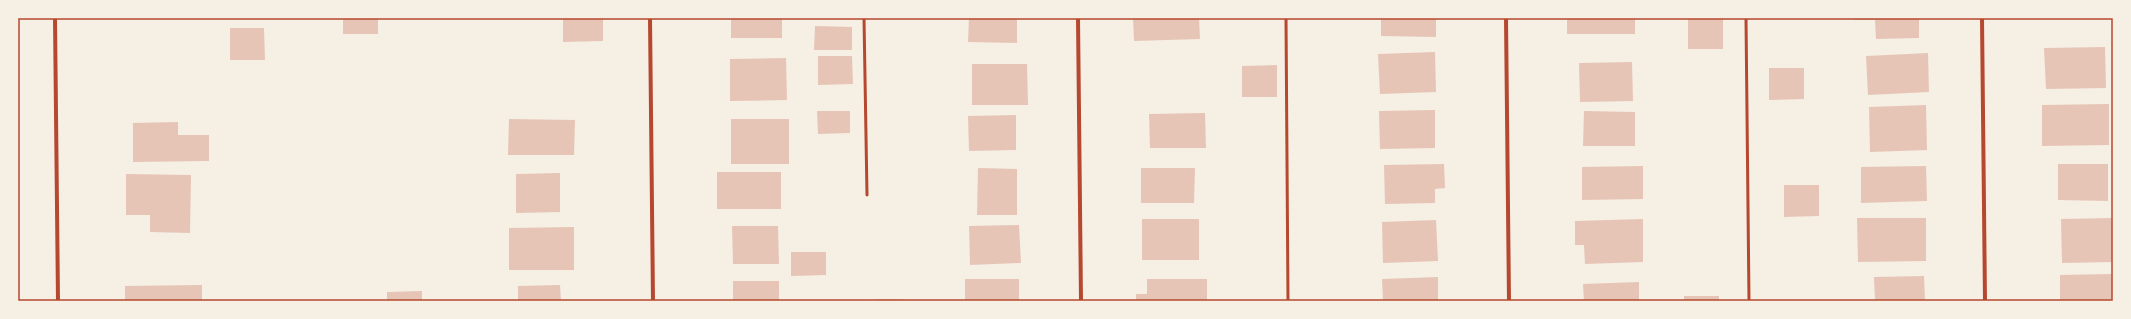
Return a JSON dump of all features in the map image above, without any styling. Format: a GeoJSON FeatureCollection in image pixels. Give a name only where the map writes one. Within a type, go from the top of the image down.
{"type":"FeatureCollection","features":[{"type":"Feature","properties":{"kind":"street"},"geometry":{"type":"LineString","coordinates":[[55,18],[58,301]]}},
{"type":"Feature","properties":{"kind":"street"},"geometry":{"type":"LineString","coordinates":[[650,18],[653,301]]}},
{"type":"Feature","properties":{"kind":"street"},"geometry":{"type":"LineString","coordinates":[[1078,18],[1081,301]]}},
{"type":"Feature","properties":{"kind":"street"},"geometry":{"type":"LineString","coordinates":[[1506,18],[1509,301]]}},
{"type":"Feature","properties":{"kind":"street"},"geometry":{"type":"LineString","coordinates":[[1982,18],[1985,301]]}},
{"type":"Feature","properties":{"kind":"lane"},"geometry":{"type":"LineString","coordinates":[[864,18],[866,195]]}},
{"type":"Feature","properties":{"kind":"lane"},"geometry":{"type":"LineString","coordinates":[[1286,18],[1288,301]]}},
{"type":"Feature","properties":{"kind":"lane"},"geometry":{"type":"LineString","coordinates":[[1746,18],[1748,301]]}},
{"type":"Feature","properties":{"kind":"building"},"geometry":{"type":"Polygon","coordinates":[[[343,18],[378,18],[378,34],[343,34],[343,18]]]}},
{"type":"Feature","properties":{"kind":"building"},"geometry":{"type":"Polygon","coordinates":[[[563,18],[603,18],[603,41],[563,42],[563,18]]]}},
{"type":"Feature","properties":{"kind":"building"},"geometry":{"type":"Polygon","coordinates":[[[731,18],[782,18],[782,38],[731,38],[731,18]]]}},
{"type":"Feature","properties":{"kind":"building"},"geometry":{"type":"Polygon","coordinates":[[[969,18],[1017,18],[1017,43],[968,42],[969,18]]]}},
{"type":"Feature","properties":{"kind":"building"},"geometry":{"type":"Polygon","coordinates":[[[1133,18],[1199,18],[1200,39],[1134,41],[1133,18]]]}},
{"type":"Feature","properties":{"kind":"building"},"geometry":{"type":"Polygon","coordinates":[[[1381,18],[1436,18],[1436,37],[1381,36],[1381,18]]]}},
{"type":"Feature","properties":{"kind":"building"},"geometry":{"type":"Polygon","coordinates":[[[1567,18],[1635,18],[1635,34],[1567,34],[1567,18]]]}},
{"type":"Feature","properties":{"kind":"building"},"geometry":{"type":"Polygon","coordinates":[[[1688,18],[1723,18],[1723,49],[1688,49],[1688,18]]]}},
{"type":"Feature","properties":{"kind":"building"},"geometry":{"type":"Polygon","coordinates":[[[1854,18],[1919,18],[1919,38],[1876,39],[1875,20],[1854,20],[1854,18]]]}},
{"type":"Feature","properties":{"kind":"building"},"geometry":{"type":"Polygon","coordinates":[[[815,26],[852,27],[852,50],[814,50],[815,26]]]}},
{"type":"Feature","properties":{"kind":"building"},"geometry":{"type":"Polygon","coordinates":[[[230,28],[264,28],[265,60],[230,60],[230,28]]]}},
{"type":"Feature","properties":{"kind":"building"},"geometry":{"type":"Polygon","coordinates":[[[2105,47],[2106,88],[2046,89],[2044,48],[2105,47]]]}},
{"type":"Feature","properties":{"kind":"building"},"geometry":{"type":"Polygon","coordinates":[[[1435,52],[1436,92],[1380,94],[1378,54],[1435,52]]]}},
{"type":"Feature","properties":{"kind":"building"},"geometry":{"type":"Polygon","coordinates":[[[1928,53],[1929,92],[1868,95],[1866,56],[1928,53]]]}},
{"type":"Feature","properties":{"kind":"building"},"geometry":{"type":"Polygon","coordinates":[[[818,56],[852,56],[853,84],[818,85],[818,56]]]}},
{"type":"Feature","properties":{"kind":"building"},"geometry":{"type":"Polygon","coordinates":[[[786,58],[787,100],[730,101],[730,59],[786,58]]]}},
{"type":"Feature","properties":{"kind":"building"},"geometry":{"type":"Polygon","coordinates":[[[1632,62],[1633,101],[1580,102],[1579,63],[1632,62]]]}},
{"type":"Feature","properties":{"kind":"building"},"geometry":{"type":"Polygon","coordinates":[[[972,64],[1027,64],[1028,105],[972,105],[972,64]]]}},
{"type":"Feature","properties":{"kind":"building"},"geometry":{"type":"Polygon","coordinates":[[[1277,65],[1277,97],[1242,97],[1242,66],[1277,65]]]}},
{"type":"Feature","properties":{"kind":"building"},"geometry":{"type":"Polygon","coordinates":[[[1769,68],[1804,68],[1804,99],[1769,100],[1769,68]]]}},
{"type":"Feature","properties":{"kind":"building"},"geometry":{"type":"Polygon","coordinates":[[[2109,104],[2109,145],[2042,146],[2042,105],[2109,104]]]}},
{"type":"Feature","properties":{"kind":"building"},"geometry":{"type":"Polygon","coordinates":[[[1926,105],[1927,150],[1870,152],[1869,107],[1926,105]]]}},
{"type":"Feature","properties":{"kind":"building"},"geometry":{"type":"Polygon","coordinates":[[[1435,110],[1435,148],[1380,149],[1379,111],[1435,110]]]}},
{"type":"Feature","properties":{"kind":"building"},"geometry":{"type":"Polygon","coordinates":[[[817,111],[850,111],[850,133],[818,134],[817,111]]]}},
{"type":"Feature","properties":{"kind":"building"},"geometry":{"type":"Polygon","coordinates":[[[1584,111],[1635,112],[1635,146],[1583,146],[1584,111]]]}},
{"type":"Feature","properties":{"kind":"building"},"geometry":{"type":"Polygon","coordinates":[[[1205,113],[1206,148],[1150,148],[1149,114],[1205,113]]]}},
{"type":"Feature","properties":{"kind":"building"},"geometry":{"type":"Polygon","coordinates":[[[1016,115],[1016,150],[969,151],[968,116],[1016,115]]]}},
{"type":"Feature","properties":{"kind":"building"},"geometry":{"type":"Polygon","coordinates":[[[509,119],[575,120],[574,155],[508,155],[509,119]]]}},
{"type":"Feature","properties":{"kind":"building"},"geometry":{"type":"Polygon","coordinates":[[[731,119],[789,119],[789,164],[731,164],[731,119]]]}},
{"type":"Feature","properties":{"kind":"building"},"geometry":{"type":"Polygon","coordinates":[[[178,122],[178,135],[209,135],[209,161],[133,162],[133,123],[178,122]]]}},
{"type":"Feature","properties":{"kind":"building"},"geometry":{"type":"Polygon","coordinates":[[[1444,164],[1445,188],[1435,189],[1435,203],[1385,204],[1384,165],[1444,164]]]}},
{"type":"Feature","properties":{"kind":"building"},"geometry":{"type":"Polygon","coordinates":[[[2058,164],[2108,164],[2108,201],[2058,200],[2058,164]]]}},
{"type":"Feature","properties":{"kind":"building"},"geometry":{"type":"Polygon","coordinates":[[[1643,166],[1643,199],[1582,200],[1582,167],[1643,166]]]}},
{"type":"Feature","properties":{"kind":"building"},"geometry":{"type":"Polygon","coordinates":[[[1926,166],[1927,201],[1861,203],[1861,167],[1926,166]]]}},
{"type":"Feature","properties":{"kind":"building"},"geometry":{"type":"Polygon","coordinates":[[[978,168],[1017,169],[1017,215],[977,215],[978,168]]]}},
{"type":"Feature","properties":{"kind":"building"},"geometry":{"type":"Polygon","coordinates":[[[1141,168],[1195,168],[1194,203],[1141,203],[1141,168]]]}},
{"type":"Feature","properties":{"kind":"building"},"geometry":{"type":"Polygon","coordinates":[[[717,172],[781,172],[781,209],[717,209],[717,172]]]}},
{"type":"Feature","properties":{"kind":"building"},"geometry":{"type":"Polygon","coordinates":[[[560,173],[560,212],[516,213],[516,174],[560,173]]]}},
{"type":"Feature","properties":{"kind":"building"},"geometry":{"type":"Polygon","coordinates":[[[126,174],[191,175],[190,233],[150,232],[150,215],[126,215],[126,174]]]}},
{"type":"Feature","properties":{"kind":"building"},"geometry":{"type":"Polygon","coordinates":[[[1784,185],[1819,185],[1819,216],[1784,217],[1784,185]]]}},
{"type":"Feature","properties":{"kind":"building"},"geometry":{"type":"Polygon","coordinates":[[[1857,218],[1926,218],[1926,261],[1858,262],[1857,218]]]}},
{"type":"Feature","properties":{"kind":"building"},"geometry":{"type":"Polygon","coordinates":[[[2113,218],[2113,262],[2062,263],[2061,219],[2113,218]]]}},
{"type":"Feature","properties":{"kind":"building"},"geometry":{"type":"Polygon","coordinates":[[[1142,219],[1199,219],[1199,260],[1142,260],[1142,219]]]}},
{"type":"Feature","properties":{"kind":"building"},"geometry":{"type":"Polygon","coordinates":[[[1643,219],[1643,262],[1585,264],[1584,245],[1575,245],[1575,221],[1643,219]]]}},
{"type":"Feature","properties":{"kind":"building"},"geometry":{"type":"Polygon","coordinates":[[[1436,220],[1438,261],[1383,263],[1382,222],[1436,220]]]}},
{"type":"Feature","properties":{"kind":"building"},"geometry":{"type":"Polygon","coordinates":[[[1019,225],[1021,263],[970,265],[969,226],[1019,225]]]}},
{"type":"Feature","properties":{"kind":"building"},"geometry":{"type":"Polygon","coordinates":[[[732,226],[778,226],[779,264],[733,264],[732,226]]]}},
{"type":"Feature","properties":{"kind":"building"},"geometry":{"type":"Polygon","coordinates":[[[574,227],[574,270],[509,270],[509,228],[574,227]]]}},
{"type":"Feature","properties":{"kind":"building"},"geometry":{"type":"Polygon","coordinates":[[[791,252],[826,252],[826,275],[791,276],[791,252]]]}},
{"type":"Feature","properties":{"kind":"building"},"geometry":{"type":"Polygon","coordinates":[[[2112,274],[2112,301],[2060,301],[2060,275],[2112,274]]]}},
{"type":"Feature","properties":{"kind":"building"},"geometry":{"type":"Polygon","coordinates":[[[1924,276],[1925,301],[1875,301],[1874,277],[1924,276]]]}},
{"type":"Feature","properties":{"kind":"building"},"geometry":{"type":"Polygon","coordinates":[[[1438,277],[1438,301],[1383,301],[1382,279],[1438,277]]]}},
{"type":"Feature","properties":{"kind":"building"},"geometry":{"type":"Polygon","coordinates":[[[965,279],[1019,279],[1019,301],[965,301],[965,279]]]}},
{"type":"Feature","properties":{"kind":"building"},"geometry":{"type":"Polygon","coordinates":[[[1147,279],[1207,279],[1207,301],[1136,301],[1136,294],[1147,294],[1147,279]]]}},
{"type":"Feature","properties":{"kind":"building"},"geometry":{"type":"Polygon","coordinates":[[[733,281],[779,281],[779,301],[733,301],[733,281]]]}},
{"type":"Feature","properties":{"kind":"building"},"geometry":{"type":"Polygon","coordinates":[[[1639,282],[1639,301],[1584,301],[1583,284],[1639,282]]]}},
{"type":"Feature","properties":{"kind":"building"},"geometry":{"type":"Polygon","coordinates":[[[202,285],[202,301],[125,301],[125,286],[202,285]]]}},
{"type":"Feature","properties":{"kind":"building"},"geometry":{"type":"Polygon","coordinates":[[[560,285],[561,301],[518,301],[518,286],[560,285]]]}},
{"type":"Feature","properties":{"kind":"building"},"geometry":{"type":"Polygon","coordinates":[[[422,291],[422,301],[387,301],[387,292],[422,291]]]}},
{"type":"Feature","properties":{"kind":"building"},"geometry":{"type":"Polygon","coordinates":[[[1684,296],[1719,296],[1719,301],[1684,301],[1684,296]]]}},
{"type":"Feature","properties":{"kind":"building"},"geometry":{"type":"Polygon","coordinates":[[[876,299],[903,299],[903,301],[876,301],[876,299]]]}}]}
